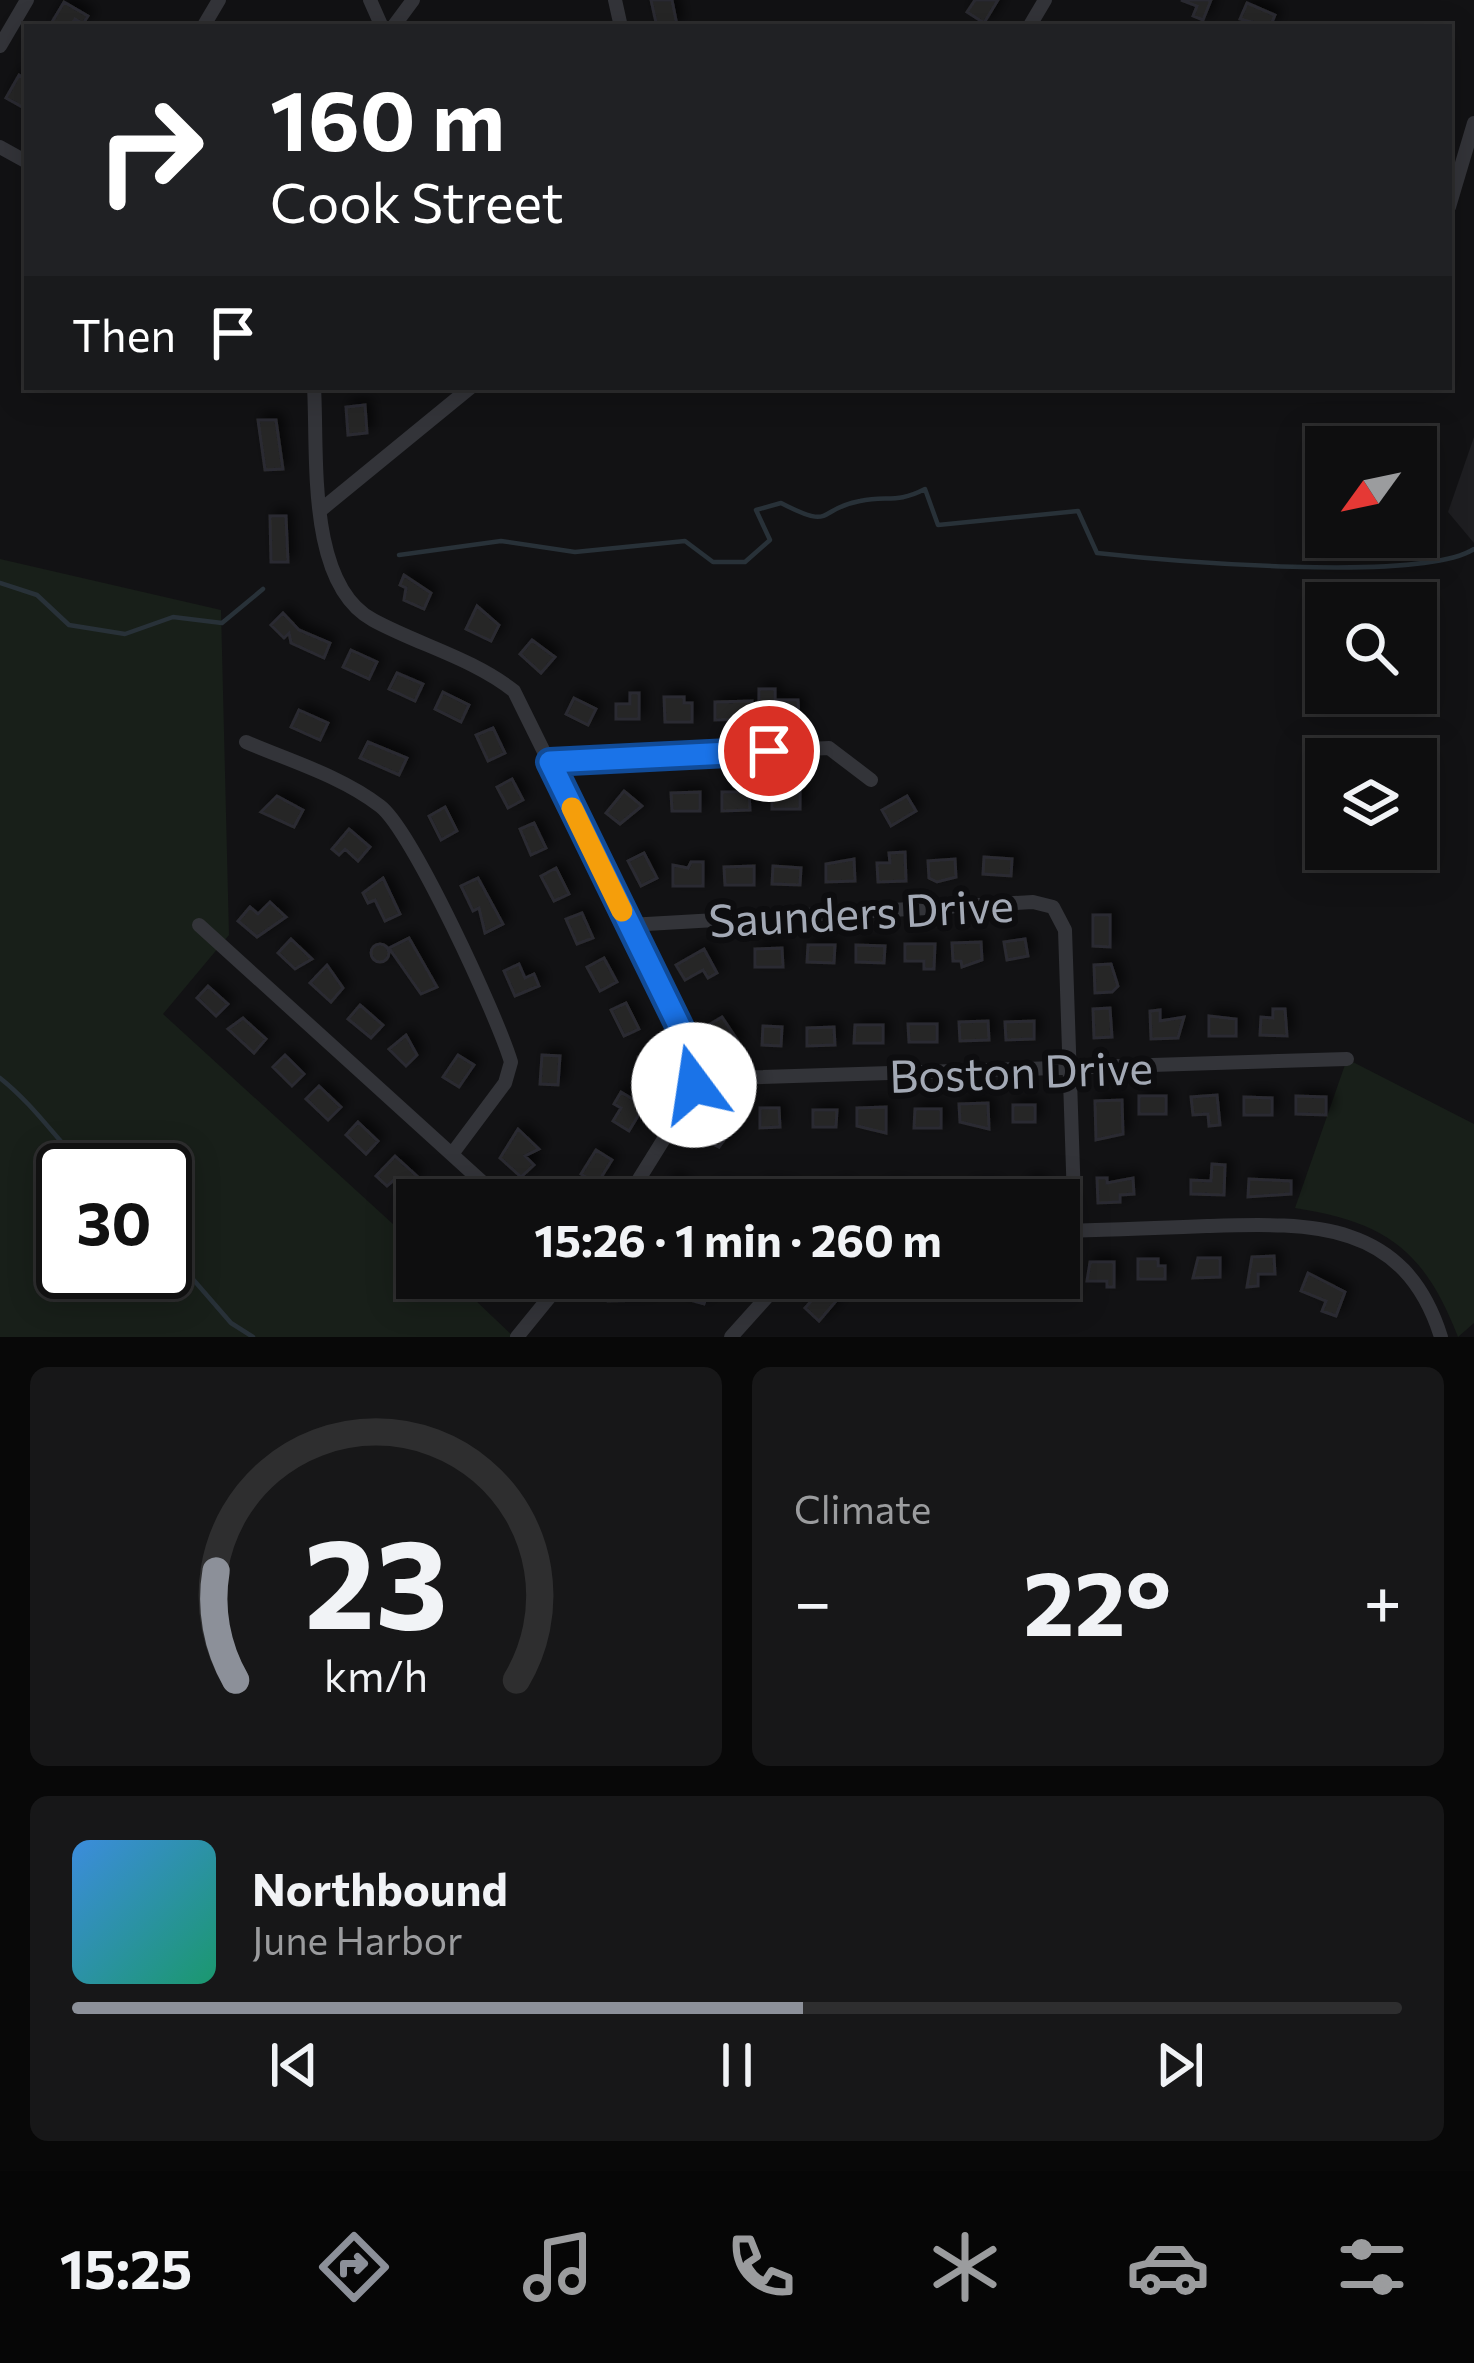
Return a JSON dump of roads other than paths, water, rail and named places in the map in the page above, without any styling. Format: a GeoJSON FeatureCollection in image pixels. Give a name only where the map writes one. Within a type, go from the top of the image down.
{"type":"FeatureCollection","features":[{"type":"Feature","properties":{"kind":"street"},"geometry":{"type":"LineString","coordinates":[[0,46],[27,0]]}},
{"type":"Feature","properties":{"kind":"street"},"geometry":{"type":"LineString","coordinates":[[1452,198],[1474,123]]}},
{"type":"Feature","properties":{"kind":"street"},"geometry":{"type":"LineString","coordinates":[[1455,187],[1474,192]]}},
{"type":"Feature","properties":{"kind":"street"},"geometry":{"type":"LineString","coordinates":[[314,390],[329,569],[345,598],[370,619],[509,687],[690,1048],[696,1079],[679,1119],[640,1179]]}},
{"type":"Feature","properties":{"kind":"street"},"geometry":{"type":"LineString","coordinates":[[322,509],[467,390]]}},
{"type":"Feature","properties":{"kind":"street"},"geometry":{"type":"LineString","coordinates":[[246,742],[349,786],[383,808],[416,859],[511,1062],[505,1083],[452,1154]]}},
{"type":"Feature","properties":{"kind":"street"},"geometry":{"type":"LineString","coordinates":[[550,762],[829,748],[871,780]]}},
{"type":"Feature","properties":{"kind":"street","name":"Saunders Drive"},"geometry":{"type":"LineString","coordinates":[[628,925],[1044,903],[1058,911],[1065,930],[1067,1179]]}},
{"type":"Feature","properties":{"kind":"street"},"geometry":{"type":"LineString","coordinates":[[200,926],[479,1179]]}},
{"type":"Feature","properties":{"kind":"street","name":"Boston Drive"},"geometry":{"type":"LineString","coordinates":[[696,1079],[1347,1059]]}},
{"type":"Feature","properties":{"kind":"street"},"geometry":{"type":"LineString","coordinates":[[1080,1230],[1291,1223],[1338,1230],[1362,1239],[1412,1279],[1441,1337]]}},
{"type":"Feature","properties":{"kind":"street"},"geometry":{"type":"LineString","coordinates":[[517,1337],[548,1299]]}},
{"type":"Feature","properties":{"kind":"street"},"geometry":{"type":"LineString","coordinates":[[731,1337],[765,1299]]}},
{"type":"Feature","properties":{"kind":"waterway"},"geometry":{"type":"LineString","coordinates":[[399,555],[501,541],[575,552],[685,541],[713,562],[745,562],[770,540],[756,510],[781,503],[818,517],[846,505],[925,489],[938,525],[1078,511],[1097,553],[1350,567],[1445,559],[1474,549]]}},
{"type":"Feature","properties":{"kind":"waterway"},"geometry":{"type":"LineString","coordinates":[[0,583],[37,595],[69,625],[125,634],[173,617],[222,623],[263,589]]}},
{"type":"Feature","properties":{"kind":"waterway"},"geometry":{"type":"LineString","coordinates":[[0,1078],[63,1143]]}},
{"type":"Feature","properties":{"kind":"waterway"},"geometry":{"type":"LineString","coordinates":[[192,1278],[231,1323],[253,1337]]}}]}
